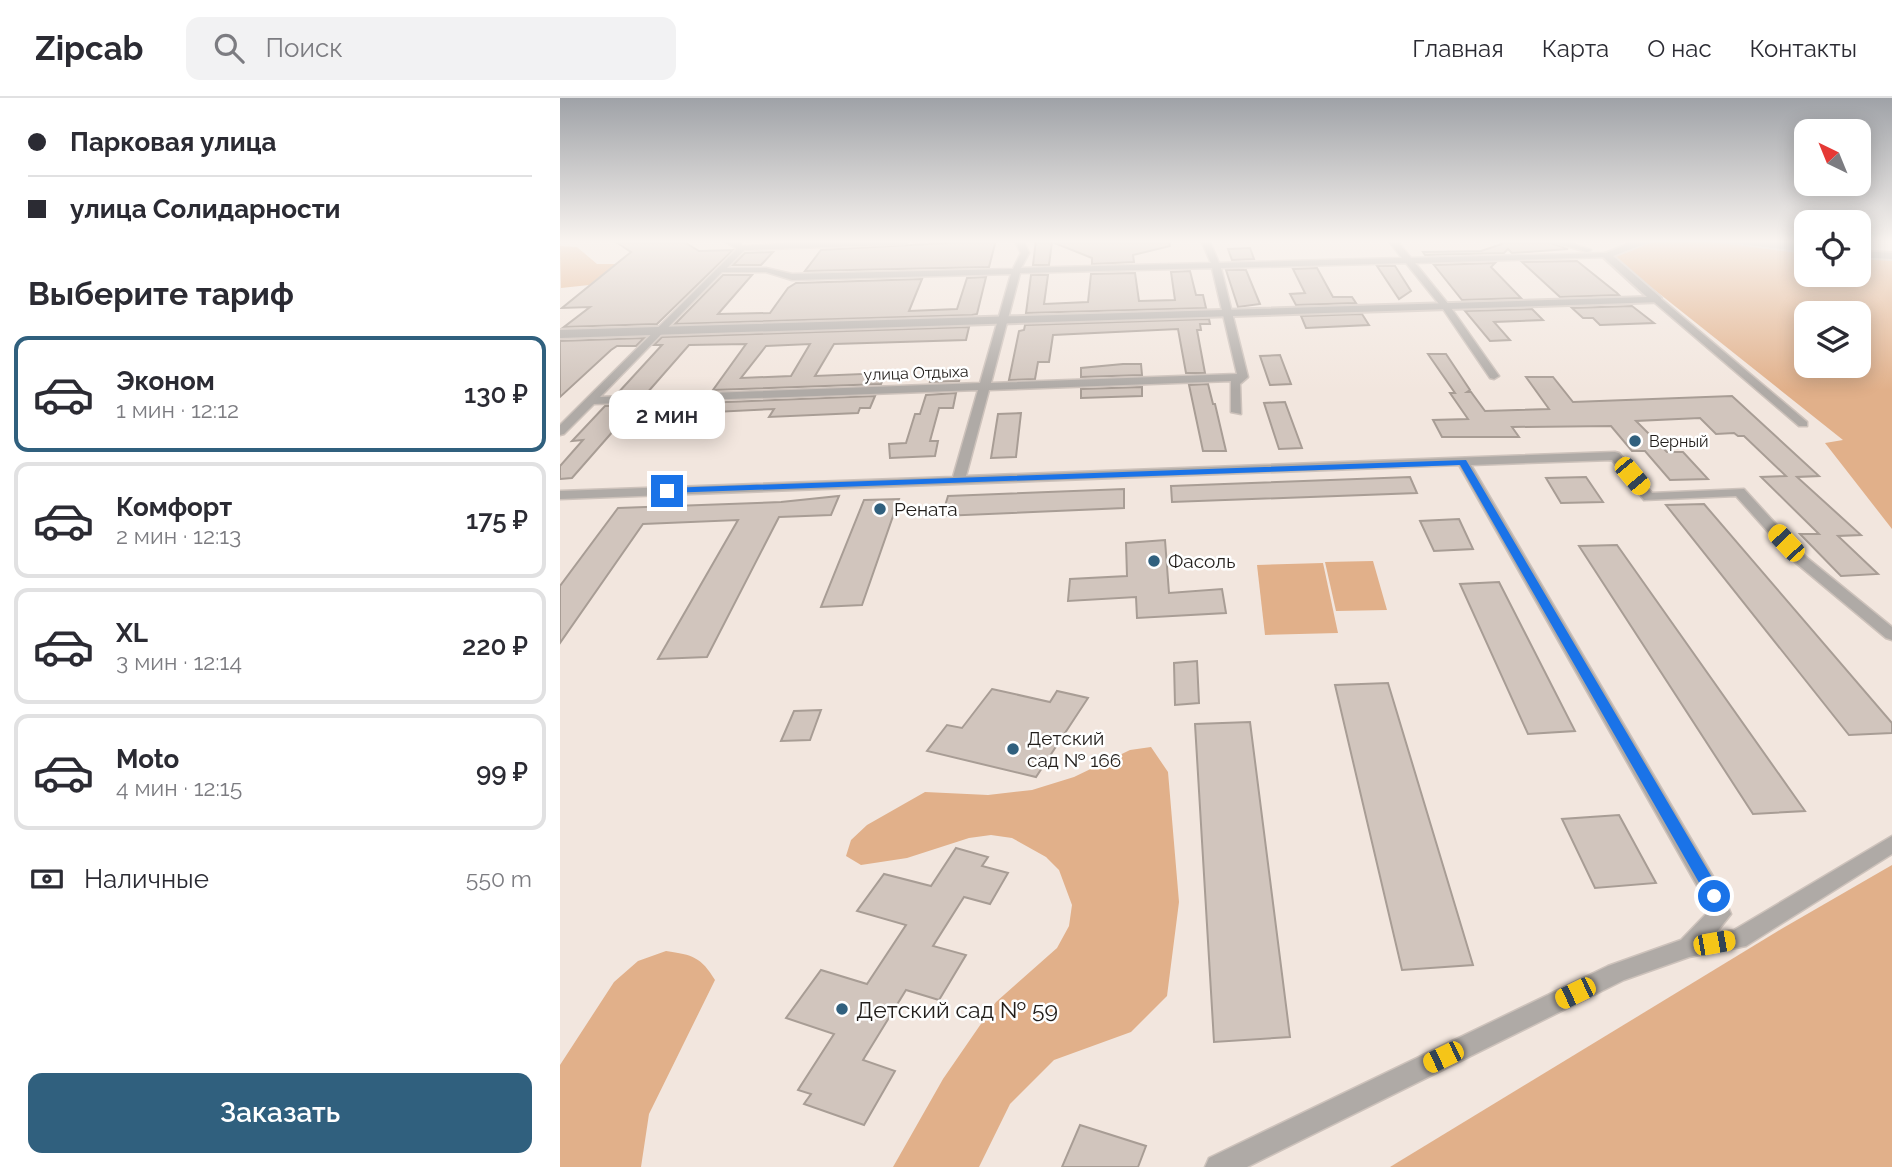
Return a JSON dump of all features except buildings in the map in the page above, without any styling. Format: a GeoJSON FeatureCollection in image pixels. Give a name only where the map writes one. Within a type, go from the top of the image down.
{"type":"FeatureCollection","features":[{"type":"Feature","properties":{"kind":"street"},"geometry":{"type":"LineString","coordinates":[[560,432],[702,290]]}},
{"type":"Feature","properties":{"kind":"street"},"geometry":{"type":"LineString","coordinates":[[959,479],[1011,290]]}},
{"type":"Feature","properties":{"kind":"street"},"geometry":{"type":"LineString","coordinates":[[1222,290],[1243,377],[1235,383],[1237,412]]}},
{"type":"Feature","properties":{"kind":"street"},"geometry":{"type":"LineString","coordinates":[[1433,290],[1493,376]]}},
{"type":"Feature","properties":{"kind":"street"},"geometry":{"type":"LineString","coordinates":[[1646,290],[1803,424]]}},
{"type":"Feature","properties":{"kind":"street"},"geometry":{"type":"LineString","coordinates":[[560,334],[1657,300]]}},
{"type":"Feature","properties":{"kind":"street","name":"улица Отдыха"},"geometry":{"type":"LineString","coordinates":[[591,401],[1243,377]]}},
{"type":"Feature","properties":{"kind":"street"},"geometry":{"type":"LineString","coordinates":[[560,495],[1615,456],[1649,497],[1739,492],[1801,560],[1892,635]]}},
{"type":"Feature","properties":{"kind":"street"},"geometry":{"type":"LineString","coordinates":[[1463,462],[1717,901],[1720,914],[1689,947]]}},
{"type":"Feature","properties":{"kind":"street"},"geometry":{"type":"LineString","coordinates":[[1218,1167],[1616,973],[1689,947],[1738,939],[1782,915],[1892,844]]}},
{"type":"Feature","properties":{"kind":"shaded area"},"geometry":{"type":"Polygon","coordinates":[[[1655,290],[1892,290],[1892,529],[1825,443],[1843,440],[1655,290]]]}},
{"type":"Feature","properties":{"kind":"shaded area"},"geometry":{"type":"Polygon","coordinates":[[[1373,561],[1387,610],[1336,611],[1325,562],[1373,561]]]}},
{"type":"Feature","properties":{"kind":"shaded area"},"geometry":{"type":"Polygon","coordinates":[[[1323,563],[1338,633],[1265,635],[1257,565],[1323,563]]]}},
{"type":"Feature","properties":{"kind":"shaded area"},"geometry":{"type":"Polygon","coordinates":[[[1151,747],[1168,772],[1179,902],[1167,996],[1131,1032],[1054,1060],[1010,1104],[979,1167],[893,1167],[943,1079],[996,1002],[1057,948],[1069,926],[1072,905],[1059,870],[1046,857],[1012,838],[991,835],[969,838],[907,858],[861,865],[846,856],[851,840],[867,825],[925,792],[988,795],[1032,790],[1074,777],[1130,750],[1151,747]]]}},
{"type":"Feature","properties":{"kind":"shaded area"},"geometry":{"type":"Polygon","coordinates":[[[1892,865],[1892,1167],[1390,1167],[1783,928],[1892,865]]]}},
{"type":"Feature","properties":{"kind":"shaded area"},"geometry":{"type":"Polygon","coordinates":[[[666,951],[695,958],[715,980],[649,1114],[641,1167],[560,1167],[560,1065],[614,982],[638,961],[666,951]]]}},
{"type":"Feature","properties":{"kind":"place","name":"Верный"},"geometry":{"type":"Point","coordinates":[1635,441]}},
{"type":"Feature","properties":{"kind":"place","name":"Рената"},"geometry":{"type":"Point","coordinates":[880,509]}},
{"type":"Feature","properties":{"kind":"place","name":"Фасоль"},"geometry":{"type":"Point","coordinates":[1154,561]}},
{"type":"Feature","properties":{"kind":"place","name":"Детский сад № 166"},"geometry":{"type":"Point","coordinates":[1013,749]}},
{"type":"Feature","properties":{"kind":"place","name":"Детский сад № 59"},"geometry":{"type":"Point","coordinates":[842,1009]}},
{"type":"Feature","properties":{"kind":"route"},"geometry":{"type":"LineString","coordinates":[[667,491],[1463,462],[1714,896]]}}]}
